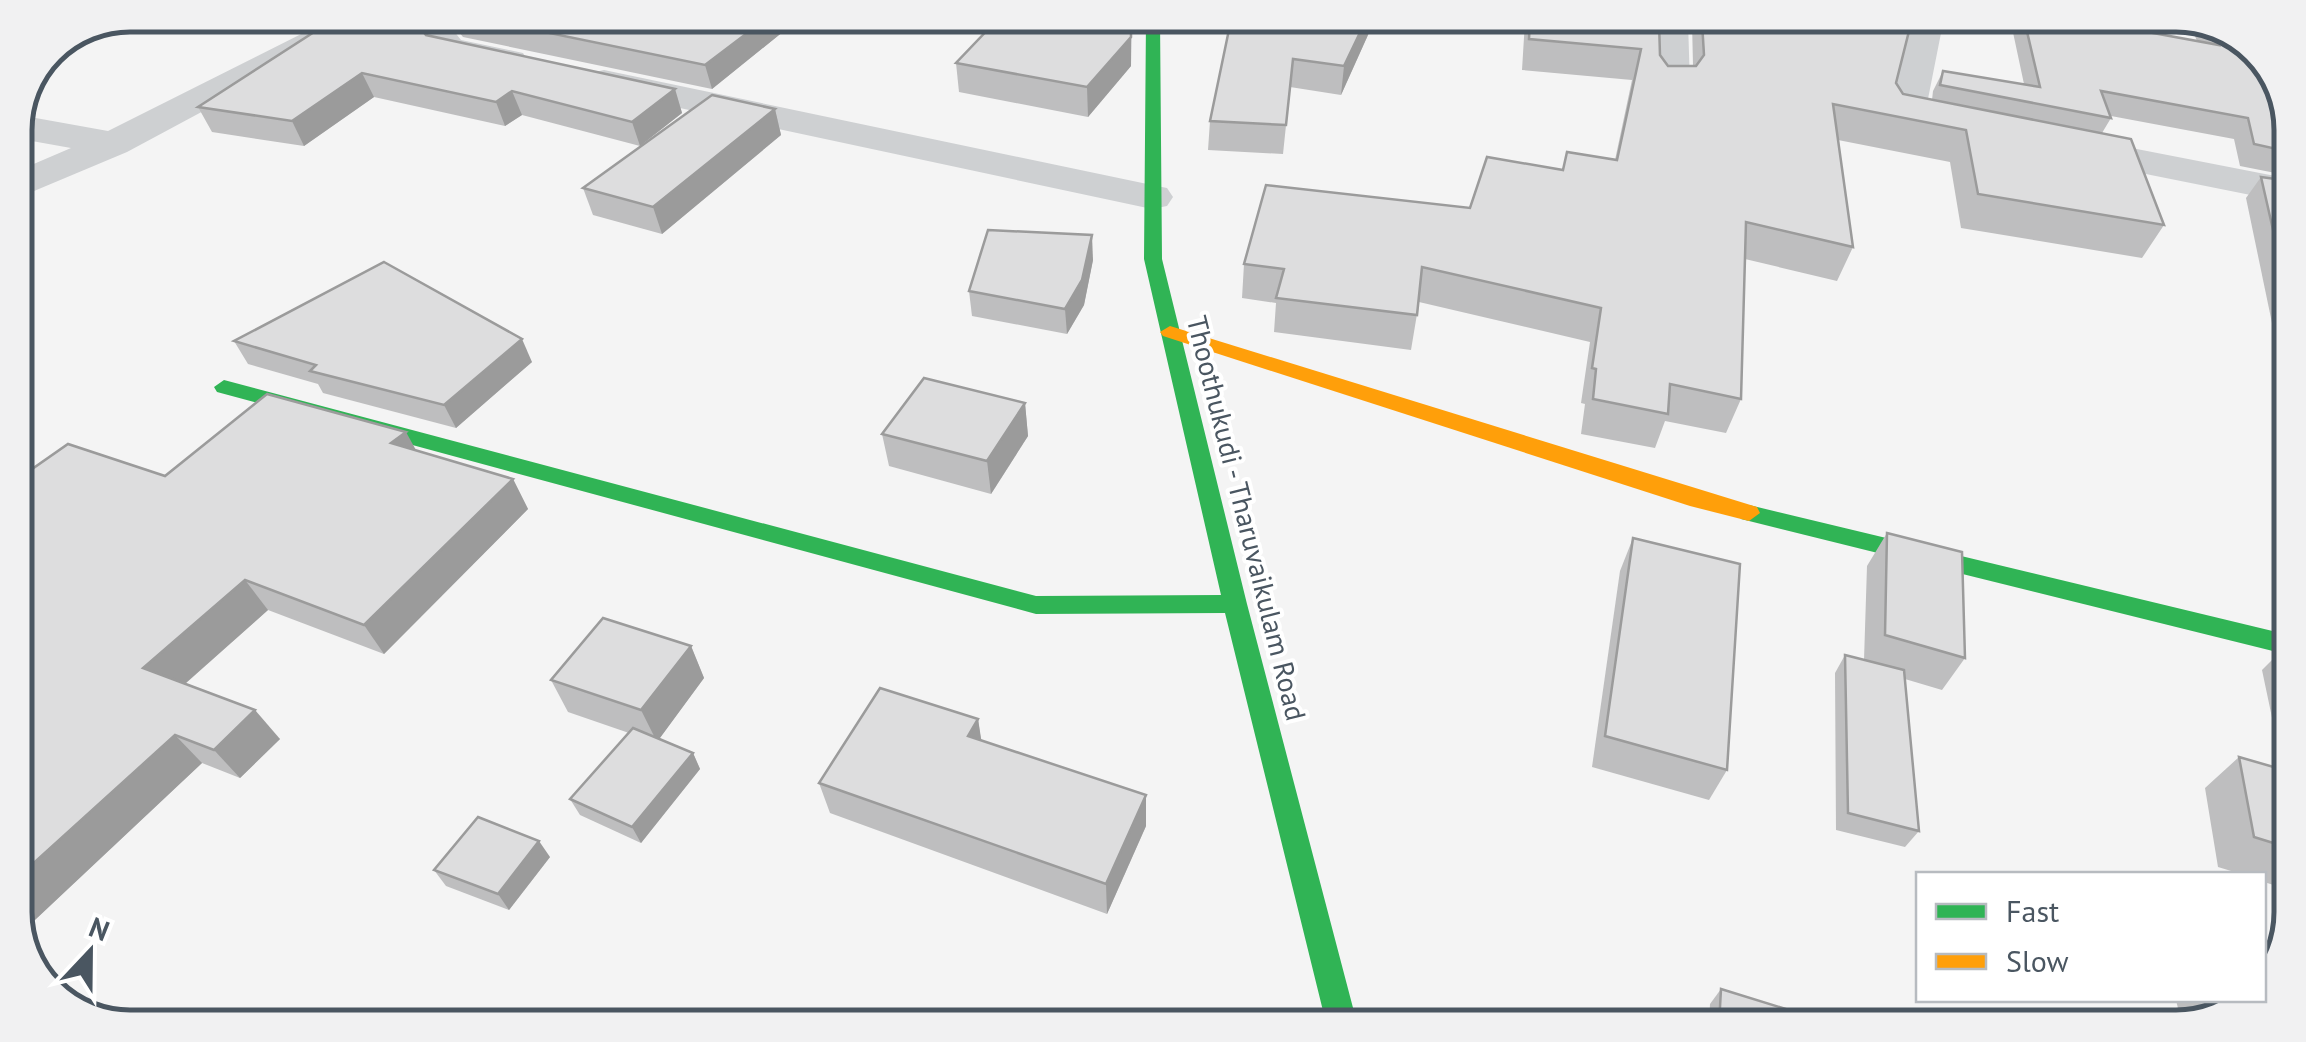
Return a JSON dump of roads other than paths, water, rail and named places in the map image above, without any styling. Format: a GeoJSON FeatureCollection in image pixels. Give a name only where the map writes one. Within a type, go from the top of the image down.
{"type":"FeatureCollection","features":[{"type":"Feature","properties":{"kind":"street"},"geometry":{"type":"LineString","coordinates":[[33,179],[112,144],[325,32]]}},
{"type":"Feature","properties":{"kind":"street"},"geometry":{"type":"LineString","coordinates":[[436,32],[449,48],[1152,198]]}},
{"type":"Feature","properties":{"kind":"street","name":"Thoothukudi - Tharuvaikulam Road"},"geometry":{"type":"LineString","coordinates":[[1153,32],[1153,259],[1235,604],[1338,1010]]}},
{"type":"Feature","properties":{"kind":"street"},"geometry":{"type":"LineString","coordinates":[[1671,32],[1672,86]]}},
{"type":"Feature","properties":{"kind":"street"},"geometry":{"type":"LineString","coordinates":[[1924,32],[1905,116],[2273,187]]}},
{"type":"Feature","properties":{"kind":"street"},"geometry":{"type":"LineString","coordinates":[[33,129],[112,144]]}},
{"type":"Feature","properties":{"kind":"street"},"geometry":{"type":"LineString","coordinates":[[1170,332],[1698,500],[2274,641]]}},
{"type":"Feature","properties":{"kind":"street"},"geometry":{"type":"LineString","coordinates":[[224,388],[1036,605],[1235,604]]}}]}
